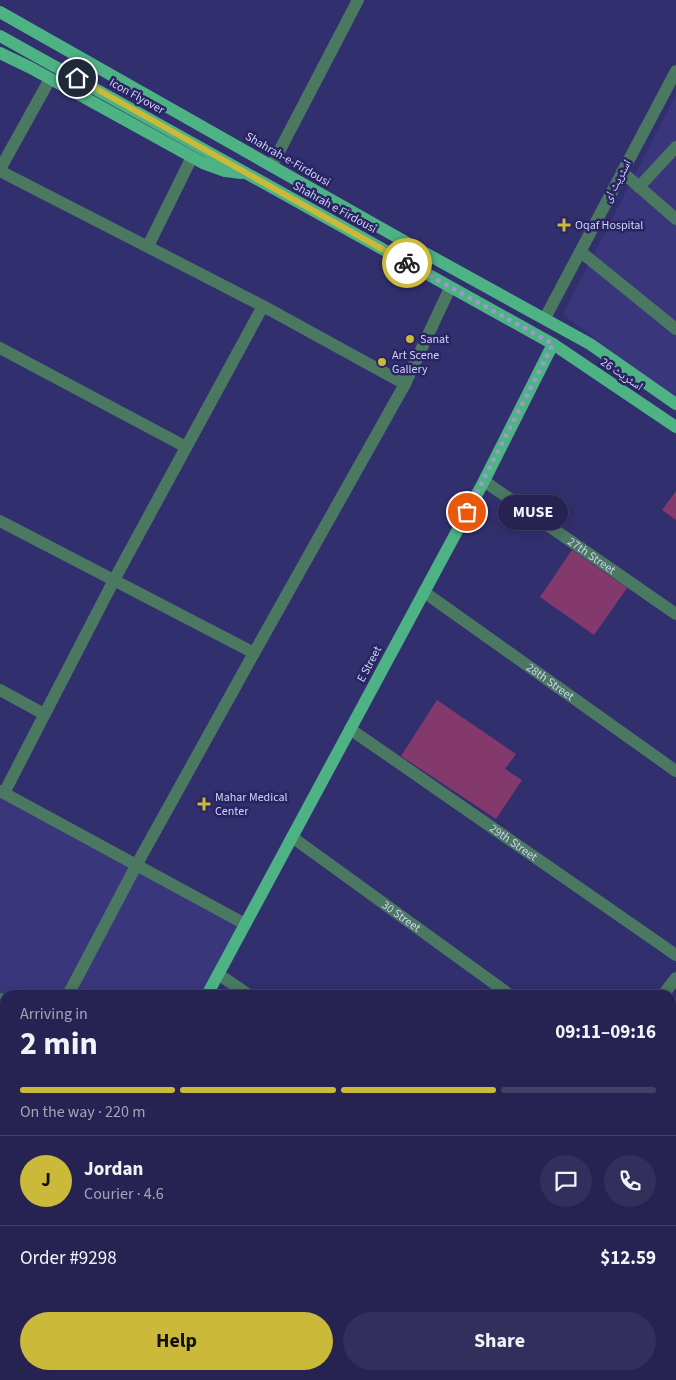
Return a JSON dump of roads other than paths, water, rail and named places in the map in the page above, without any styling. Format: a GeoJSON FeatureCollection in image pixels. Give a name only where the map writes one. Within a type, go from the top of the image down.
{"type":"FeatureCollection","features":[{"type":"Feature","properties":{"kind":"main road","name":"Shahrah-e-Firdousi"},"geometry":{"type":"LineString","coordinates":[[0,12],[563,329]]}},
{"type":"Feature","properties":{"kind":"main road","name":"Icon Flyover"},"geometry":{"type":"LineString","coordinates":[[0,36],[209,151]]}},
{"type":"Feature","properties":{"kind":"main road"},"geometry":{"type":"LineString","coordinates":[[0,53],[192,158],[224,171],[248,174]]}},
{"type":"Feature","properties":{"kind":"main road","name":"Shahrah e Firdousi"},"geometry":{"type":"LineString","coordinates":[[209,151],[450,288],[553,344]]}},
{"type":"Feature","properties":{"kind":"main road","name":"اسٹریٹ 26"},"geometry":{"type":"LineString","coordinates":[[563,329],[590,344],[676,404]]}},
{"type":"Feature","properties":{"kind":"main road","name":"اسٹریٹ 26"},"geometry":{"type":"LineString","coordinates":[[553,344],[676,427]]}},
{"type":"Feature","properties":{"kind":"main road","name":"E Street"},"geometry":{"type":"LineString","coordinates":[[210,990],[484,481],[553,344]]}},
{"type":"Feature","properties":{"kind":"street"},"geometry":{"type":"LineString","coordinates":[[272,165],[358,0]]}},
{"type":"Feature","properties":{"kind":"street","name":"اسٹریٹ ای"},"geometry":{"type":"LineString","coordinates":[[545,318],[676,71]]}},
{"type":"Feature","properties":{"kind":"street"},"geometry":{"type":"LineString","coordinates":[[50,79],[0,170],[263,306],[405,384]]}},
{"type":"Feature","properties":{"kind":"street"},"geometry":{"type":"LineString","coordinates":[[639,187],[676,147]]}},
{"type":"Feature","properties":{"kind":"street"},"geometry":{"type":"LineString","coordinates":[[148,246],[192,158]]}},
{"type":"Feature","properties":{"kind":"street"},"geometry":{"type":"LineString","coordinates":[[622,172],[676,219]]}},
{"type":"Feature","properties":{"kind":"street"},"geometry":{"type":"LineString","coordinates":[[581,252],[676,329]]}},
{"type":"Feature","properties":{"kind":"street"},"geometry":{"type":"LineString","coordinates":[[71,990],[254,653],[405,384],[450,288]]}},
{"type":"Feature","properties":{"kind":"street"},"geometry":{"type":"LineString","coordinates":[[245,924],[138,864],[2,792],[114,580],[263,306]]}},
{"type":"Feature","properties":{"kind":"street"},"geometry":{"type":"LineString","coordinates":[[0,348],[186,447]]}},
{"type":"Feature","properties":{"kind":"street","name":"27th Street"},"geometry":{"type":"LineString","coordinates":[[484,481],[676,614]]}},
{"type":"Feature","properties":{"kind":"street"},"geometry":{"type":"LineString","coordinates":[[0,521],[254,653]]}},
{"type":"Feature","properties":{"kind":"street","name":"28th Street"},"geometry":{"type":"LineString","coordinates":[[424,592],[676,771]]}},
{"type":"Feature","properties":{"kind":"street"},"geometry":{"type":"LineString","coordinates":[[0,690],[44,714]]}},
{"type":"Feature","properties":{"kind":"street","name":"29th Street"},"geometry":{"type":"LineString","coordinates":[[350,729],[676,954]]}},
{"type":"Feature","properties":{"kind":"street","name":"30 Street"},"geometry":{"type":"LineString","coordinates":[[292,837],[503,990]]}},
{"type":"Feature","properties":{"kind":"street"},"geometry":{"type":"LineString","coordinates":[[218,974],[241,990]]}},
{"type":"Feature","properties":{"kind":"street"},"geometry":{"type":"LineString","coordinates":[[667,990],[676,978]]}},
{"type":"Feature","properties":{"kind":"place","name":"Oqaf Hospital"},"geometry":{"type":"Point","coordinates":[564,225]}},
{"type":"Feature","properties":{"kind":"place","name":"Sanat"},"geometry":{"type":"Point","coordinates":[410,339]}},
{"type":"Feature","properties":{"kind":"place","name":"Art Scene Gallery"},"geometry":{"type":"Point","coordinates":[382,362]}},
{"type":"Feature","properties":{"kind":"place","name":"MUSE"},"geometry":{"type":"Point","coordinates":[467,512]}},
{"type":"Feature","properties":{"kind":"place","name":"Mahar Medical Center"},"geometry":{"type":"Point","coordinates":[204,804]}}]}
